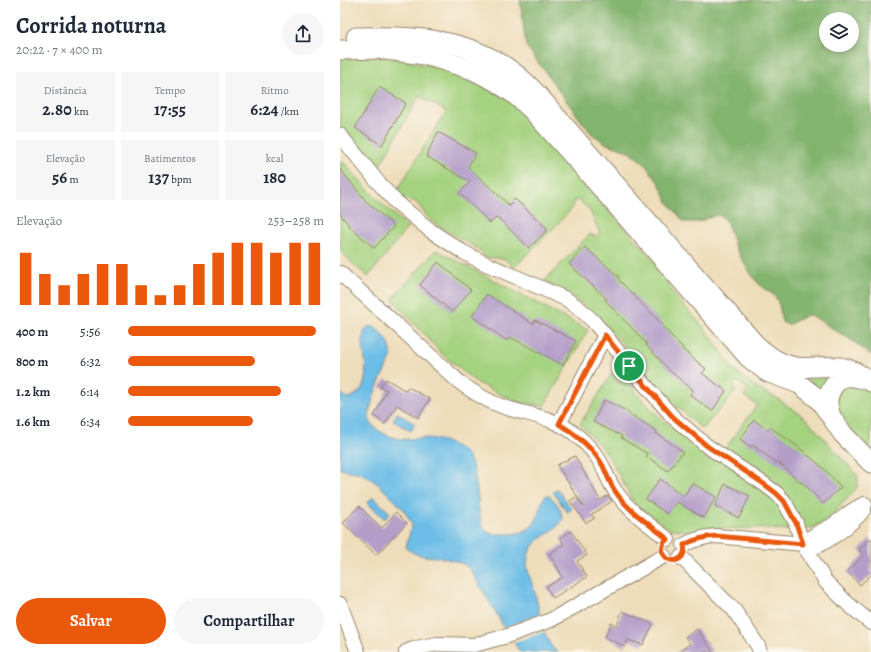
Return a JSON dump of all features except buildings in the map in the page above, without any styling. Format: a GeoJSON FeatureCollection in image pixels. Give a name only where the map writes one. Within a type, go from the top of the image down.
{"type":"FeatureCollection","features":[{"type":"Feature","properties":{"kind":"main road"},"geometry":{"type":"LineString","coordinates":[[340,37],[395,36],[426,38],[447,42],[494,60],[508,69],[526,82],[546,104],[755,344],[767,355],[783,364],[798,368],[834,366],[846,368],[860,374],[869,381]]}},
{"type":"Feature","properties":{"kind":"main road"},"geometry":{"type":"LineString","coordinates":[[340,50],[378,49],[425,55],[474,70],[514,94],[530,108],[582,166],[749,358],[767,372],[799,384],[811,393],[821,402],[843,434],[871,463]]}},
{"type":"Feature","properties":{"kind":"main road"},"geometry":{"type":"LineString","coordinates":[[831,418],[828,402],[833,387],[838,381],[845,377],[854,377],[869,381]]}},
{"type":"Feature","properties":{"kind":"street"},"geometry":{"type":"LineString","coordinates":[[340,135],[391,196],[431,231],[463,252],[482,262],[566,299],[584,313],[605,335],[643,384],[679,423],[707,446],[764,484],[784,501],[796,523],[804,547],[825,581],[847,603],[871,623]]}},
{"type":"Feature","properties":{"kind":"street"},"geometry":{"type":"LineString","coordinates":[[340,273],[458,382],[472,392],[485,400],[498,405],[547,418],[573,433],[596,456],[615,492],[625,504],[668,539]]}},
{"type":"Feature","properties":{"kind":"street"},"geometry":{"type":"LineString","coordinates":[[559,424],[605,335]]}},
{"type":"Feature","properties":{"kind":"street"},"geometry":{"type":"LineString","coordinates":[[760,652],[758,646],[734,610],[683,551],[682,541],[676,538],[668,539],[662,546],[664,556],[673,561],[677,560],[683,551],[691,541],[702,537],[716,536],[813,548],[824,543],[851,524],[863,510],[868,501]]}},
{"type":"Feature","properties":{"kind":"street"},"geometry":{"type":"LineString","coordinates":[[406,652],[416,648],[437,644],[474,645],[507,636],[551,620],[664,556]]}},
{"type":"Feature","properties":{"kind":"street"},"geometry":{"type":"LineString","coordinates":[[340,604],[358,652]]}},
{"type":"Feature","properties":{"kind":"green space"},"geometry":{"type":"Polygon","coordinates":[[[520,0],[871,0],[871,355],[854,342],[811,315],[807,315],[788,325],[782,322],[778,301],[758,283],[748,269],[734,245],[723,217],[713,216],[696,222],[684,222],[667,201],[659,183],[643,162],[628,151],[607,144],[592,134],[526,46],[520,0]]]}},
{"type":"Feature","properties":{"kind":"green space"},"geometry":{"type":"Polygon","coordinates":[[[340,57],[386,57],[453,70],[509,99],[659,266],[674,295],[706,330],[734,370],[758,389],[778,399],[809,422],[858,476],[857,488],[826,521],[811,528],[786,530],[758,528],[712,529],[696,532],[670,529],[635,504],[606,452],[580,424],[618,364],[639,396],[657,415],[708,457],[714,458],[723,452],[757,405],[744,396],[749,390],[737,381],[734,386],[735,393],[702,429],[667,396],[602,321],[577,300],[544,281],[590,234],[597,237],[599,234],[589,209],[578,200],[575,200],[569,212],[514,268],[505,259],[485,257],[478,249],[431,221],[415,201],[403,199],[399,196],[398,189],[446,111],[419,96],[376,172],[340,128],[340,57]]]}},
{"type":"Feature","properties":{"kind":"green space"},"geometry":{"type":"Polygon","coordinates":[[[340,162],[345,164],[376,198],[408,227],[368,277],[340,250],[340,162]]]}},
{"type":"Feature","properties":{"kind":"green space"},"geometry":{"type":"Polygon","coordinates":[[[436,250],[588,330],[544,406],[514,401],[476,382],[441,353],[392,299],[436,250]]]}},
{"type":"Feature","properties":{"kind":"green space"},"geometry":{"type":"Polygon","coordinates":[[[837,372],[823,395],[804,375],[837,372]]]}},
{"type":"Feature","properties":{"kind":"green space"},"geometry":{"type":"Polygon","coordinates":[[[842,385],[866,387],[871,392],[871,454],[835,410],[838,389],[842,385]]]}},
{"type":"Feature","properties":{"kind":"water"},"geometry":{"type":"Polygon","coordinates":[[[369,326],[374,327],[382,333],[391,349],[391,358],[378,385],[369,414],[369,419],[375,427],[387,435],[400,439],[429,438],[440,440],[455,446],[464,452],[470,460],[474,470],[480,518],[483,526],[489,533],[509,534],[524,531],[530,528],[535,522],[546,495],[552,498],[558,505],[563,520],[536,542],[530,551],[527,566],[545,634],[553,648],[558,652],[520,652],[470,569],[456,561],[420,555],[410,551],[406,547],[412,524],[403,509],[378,484],[365,475],[340,469],[340,392],[346,397],[350,398],[360,391],[364,382],[366,372],[363,340],[364,332],[369,326]]]}},
{"type":"Feature","properties":{"kind":"water"},"geometry":{"type":"Polygon","coordinates":[[[397,413],[415,424],[411,431],[393,421],[397,413]]]}},
{"type":"Feature","properties":{"kind":"water"},"geometry":{"type":"Polygon","coordinates":[[[557,489],[572,509],[567,512],[553,492],[557,489]]]}},
{"type":"Feature","properties":{"kind":"water"},"geometry":{"type":"Polygon","coordinates":[[[373,497],[390,513],[385,519],[367,503],[373,497]]]}},
{"type":"Feature","properties":{"kind":"pier"},"geometry":{"type":"Polygon","coordinates":[[[541,614],[547,631],[512,643],[504,628],[541,614]]]}},
{"type":"Feature","properties":{"kind":"route"},"geometry":{"type":"LineString","coordinates":[[605,335],[629,366],[660,403],[691,433],[707,446],[764,484],[784,501],[796,523],[800,540],[803,544],[731,537],[702,537],[684,545],[685,552],[680,559],[673,561],[669,560],[663,555],[662,546],[668,539],[625,504],[615,492],[596,456],[586,444],[559,424],[605,335]]}}]}
